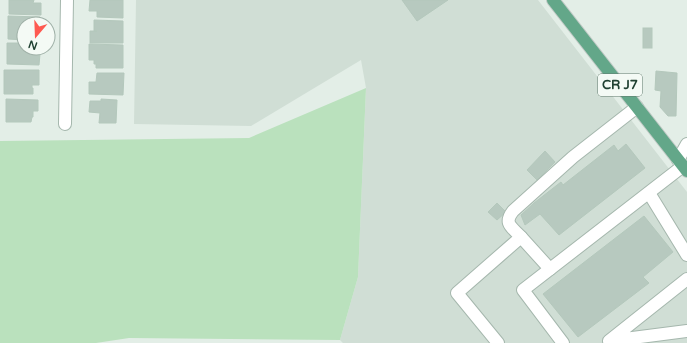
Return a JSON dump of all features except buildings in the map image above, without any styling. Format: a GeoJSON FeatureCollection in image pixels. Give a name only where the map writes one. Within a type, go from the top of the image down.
{"type":"FeatureCollection","features":[{"type":"Feature","properties":{"kind":"main road","name":"CR J7"},"geometry":{"type":"LineString","coordinates":[[553,0],[683,166]]}},
{"type":"Feature","properties":{"kind":"street"},"geometry":{"type":"LineString","coordinates":[[65,124],[67,0]]}},
{"type":"Feature","properties":{"kind":"street"},"geometry":{"type":"LineString","coordinates":[[550,270],[508,223],[509,216],[573,156],[637,107]]}},
{"type":"Feature","properties":{"kind":"street"},"geometry":{"type":"LineString","coordinates":[[563,343],[523,290],[683,166],[687,144]]}},
{"type":"Feature","properties":{"kind":"street"},"geometry":{"type":"LineString","coordinates":[[648,193],[687,255]]}},
{"type":"Feature","properties":{"kind":"street"},"geometry":{"type":"LineString","coordinates":[[498,343],[457,292],[521,237]]}},
{"type":"Feature","properties":{"kind":"street"},"geometry":{"type":"LineString","coordinates":[[604,342],[687,279]]}},
{"type":"Feature","properties":{"kind":"street"},"geometry":{"type":"LineString","coordinates":[[604,342],[687,331]]}},
{"type":"Feature","properties":{"kind":"shaded area"},"geometry":{"type":"Polygon","coordinates":[[[136,0],[538,0],[687,192],[687,343],[343,343],[340,340],[358,277],[366,88],[361,60],[251,126],[134,124],[136,0]]]}},
{"type":"Feature","properties":{"kind":"green space"},"geometry":{"type":"Polygon","coordinates":[[[366,88],[358,277],[340,340],[129,338],[96,343],[0,343],[0,141],[249,138],[366,88]]]}}]}
